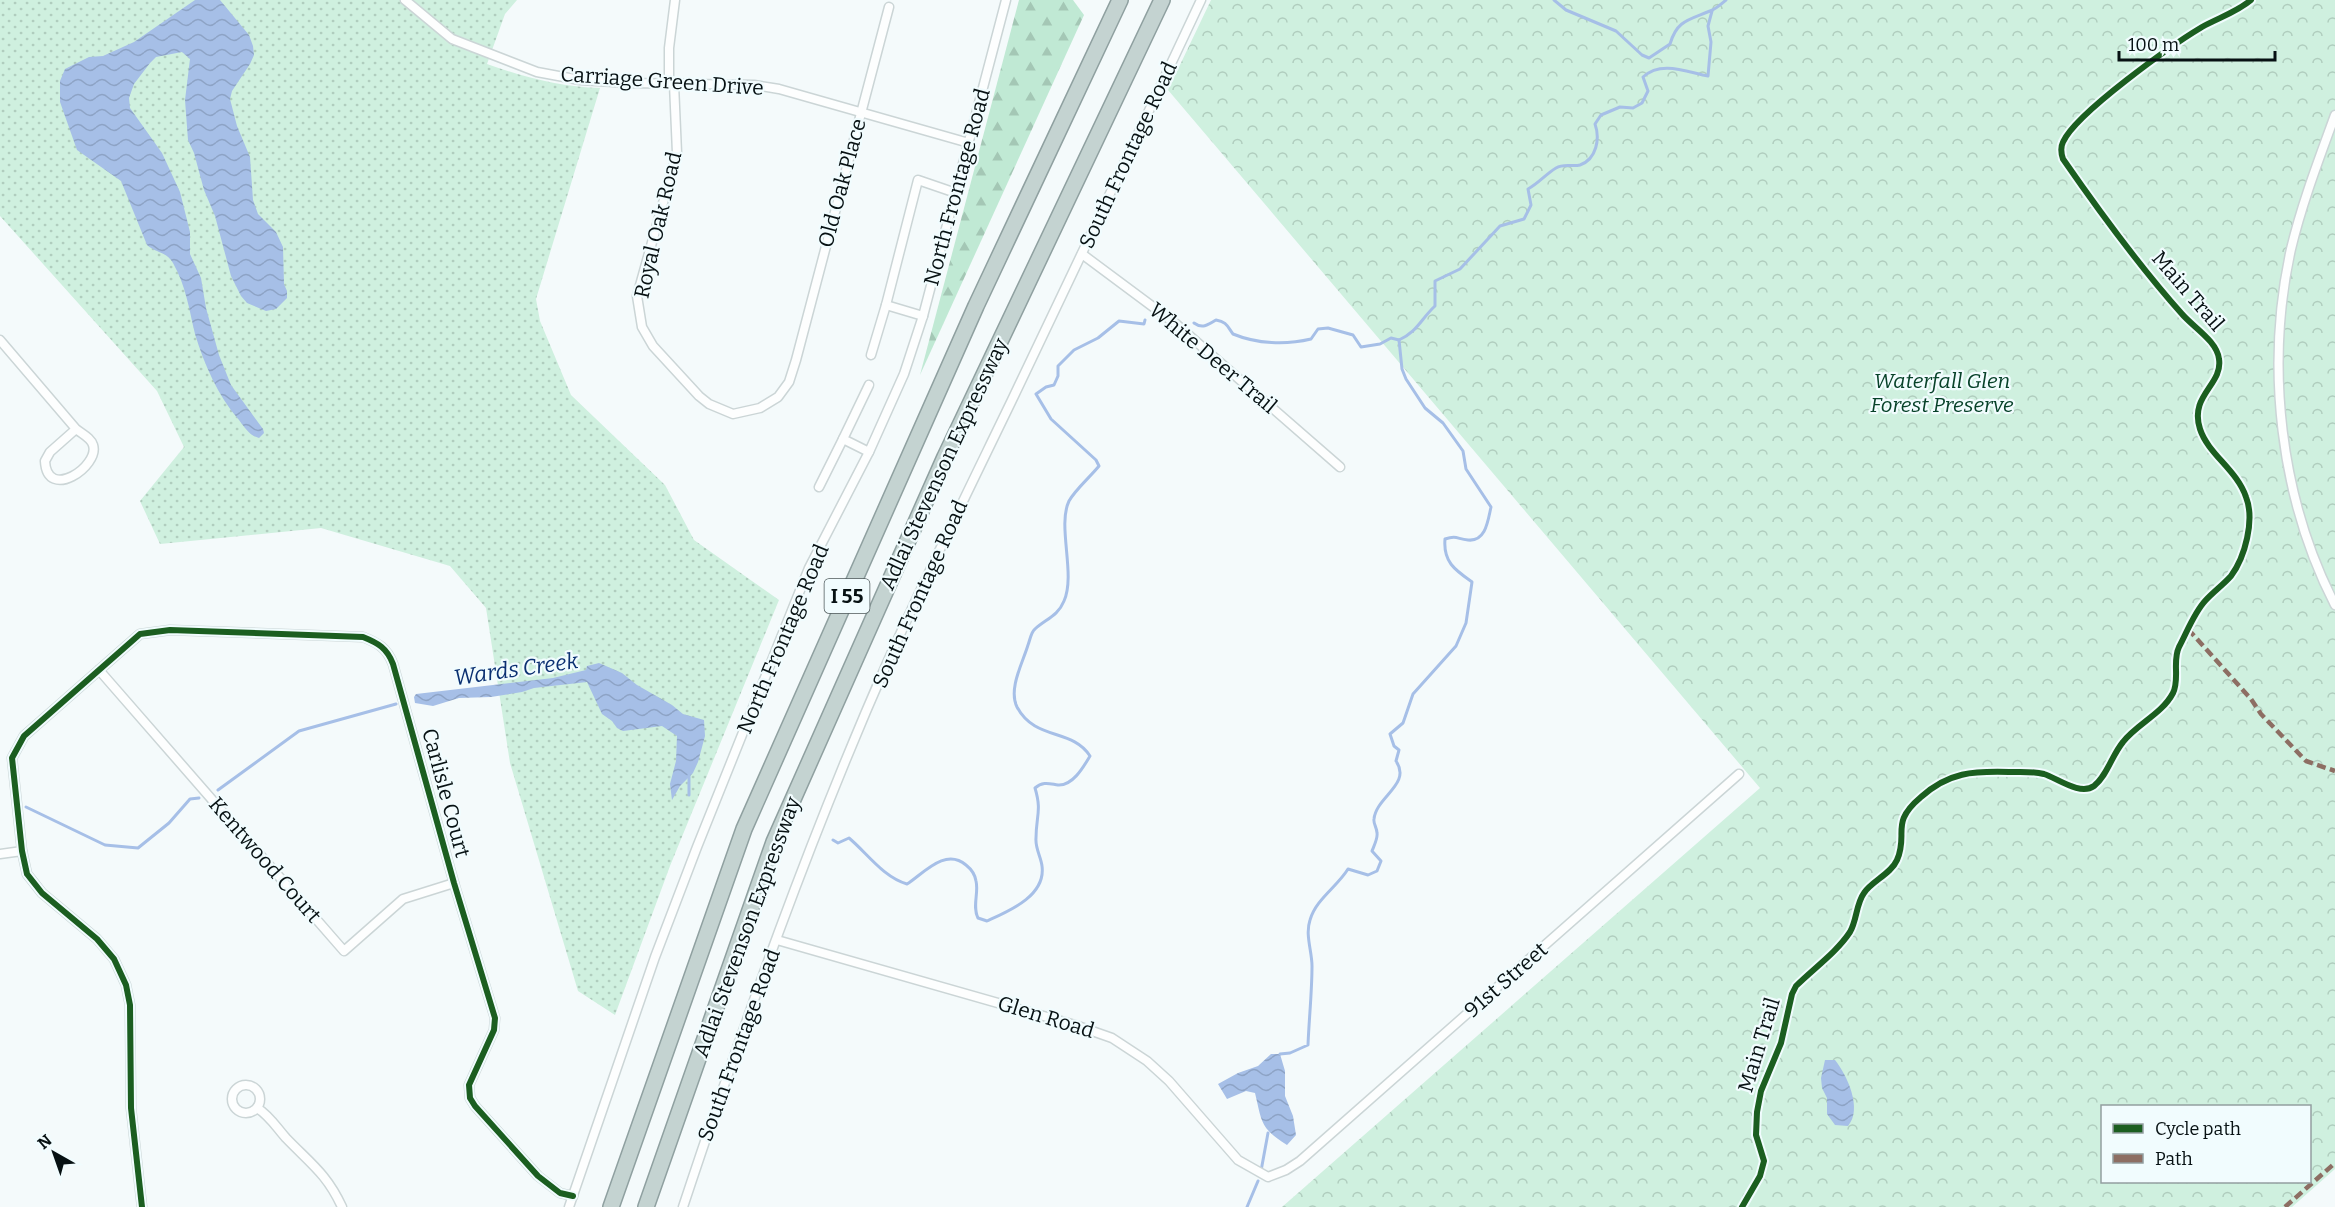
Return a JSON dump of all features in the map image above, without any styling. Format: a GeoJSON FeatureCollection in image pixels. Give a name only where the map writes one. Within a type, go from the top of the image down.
{"type":"FeatureCollection","features":[{"type":"Feature","properties":{"kind":"highway","name":"Adlai Stevenson Expressway"},"geometry":{"type":"LineString","coordinates":[[611,1207],[744,829],[976,306],[1120,0]]}},
{"type":"Feature","properties":{"kind":"highway","name":"Adlai Stevenson Expressway"},"geometry":{"type":"LineString","coordinates":[[646,1207],[774,842],[945,457],[1162,0]]}},
{"type":"Feature","properties":{"kind":"street","name":"Carriage Green Drive"},"geometry":{"type":"LineString","coordinates":[[405,0],[452,39],[515,66],[537,72],[580,80],[754,85],[779,89],[969,143]]}},
{"type":"Feature","properties":{"kind":"street","name":"Royal Oak Road"},"geometry":{"type":"LineString","coordinates":[[675,0],[669,48],[677,153],[637,296],[642,327],[653,346],[699,396],[709,404],[733,414],[760,408],[778,397],[789,381],[796,360]]}},
{"type":"Feature","properties":{"kind":"street","name":"North Frontage Road"},"geometry":{"type":"LineString","coordinates":[[569,1207],[655,957],[809,568],[868,452],[904,374],[923,316],[1006,0]]}},
{"type":"Feature","properties":{"kind":"street","name":"South Frontage Road"},"geometry":{"type":"LineString","coordinates":[[683,1207],[740,1039],[815,838],[886,665],[1201,0]]}},
{"type":"Feature","properties":{"kind":"street","name":"Old Oak Place"},"geometry":{"type":"LineString","coordinates":[[796,360],[889,7]]}},
{"type":"Feature","properties":{"kind":"street"},"geometry":{"type":"LineString","coordinates":[[2335,115],[2300,213],[2291,250],[2281,316],[2279,354],[2280,401],[2289,467],[2308,540],[2335,605]]}},
{"type":"Feature","properties":{"kind":"street"},"geometry":{"type":"LineString","coordinates":[[871,355],[918,180],[956,193]]}},
{"type":"Feature","properties":{"kind":"street","name":"White Deer Trail"},"geometry":{"type":"LineString","coordinates":[[1082,254],[1176,324],[1340,467]]}},
{"type":"Feature","properties":{"kind":"street"},"geometry":{"type":"LineString","coordinates":[[885,305],[923,316]]}},
{"type":"Feature","properties":{"kind":"street"},"geometry":{"type":"LineString","coordinates":[[0,340],[76,429],[90,439],[94,447],[90,462],[71,478],[64,481],[57,480],[49,474],[45,461],[50,452],[76,429]]}},
{"type":"Feature","properties":{"kind":"street"},"geometry":{"type":"LineString","coordinates":[[819,487],[869,385]]}},
{"type":"Feature","properties":{"kind":"street"},"geometry":{"type":"LineString","coordinates":[[843,439],[868,452]]}},
{"type":"Feature","properties":{"kind":"street","name":"Carlisle Court"},"geometry":{"type":"LineString","coordinates":[[142,1207],[131,1108],[130,1005],[126,985],[114,959],[98,939],[33,885],[27,874],[22,851],[12,758],[24,736],[140,634],[157,630],[363,637],[379,644],[389,655],[495,1018],[494,1030],[469,1085],[470,1098],[538,1176],[560,1193],[573,1196]]}},
{"type":"Feature","properties":{"kind":"street","name":"Kentwood Court"},"geometry":{"type":"LineString","coordinates":[[99,670],[344,951],[403,899],[454,883]]}},
{"type":"Feature","properties":{"kind":"street","name":"91st Street"},"geometry":{"type":"LineString","coordinates":[[1268,1177],[1300,1161],[1739,774]]}},
{"type":"Feature","properties":{"kind":"street"},"geometry":{"type":"LineString","coordinates":[[0,854],[22,851]]}},
{"type":"Feature","properties":{"kind":"street","name":"Glen Road"},"geometry":{"type":"LineString","coordinates":[[777,940],[1075,1025],[1112,1038],[1136,1052],[1157,1069],[1238,1160],[1268,1177]]}},
{"type":"Feature","properties":{"kind":"street"},"geometry":{"type":"LineString","coordinates":[[257,1108],[317,1167],[328,1180],[342,1207]]}},
{"type":"Feature","properties":{"kind":"green space"},"geometry":{"type":"Polygon","coordinates":[[[0,0],[517,0],[505,14],[487,64],[542,80],[571,86],[600,88],[536,299],[540,321],[571,395],[665,485],[694,540],[779,600],[670,866],[615,1015],[578,991],[510,763],[486,608],[450,566],[321,528],[160,544],[140,501],[184,447],[157,391],[0,216],[0,0]]]}},
{"type":"Feature","properties":{"kind":"green space"},"geometry":{"type":"Polygon","coordinates":[[[1019,0],[1073,0],[1084,15],[920,375],[1019,0]]]}},
{"type":"Feature","properties":{"kind":"green space","name":"Waterfall Glen Forest Preserve"},"geometry":{"type":"Polygon","coordinates":[[[1211,0],[2335,0],[2335,1169],[2292,1207],[1282,1207],[1760,788],[1168,90],[1211,0]]]}},
{"type":"Feature","properties":{"kind":"water"},"geometry":{"type":"Polygon","coordinates":[[[195,0],[220,0],[249,35],[253,46],[254,55],[232,91],[230,99],[237,126],[250,157],[253,200],[258,214],[276,232],[283,247],[284,284],[287,298],[276,309],[266,311],[247,303],[231,276],[215,216],[188,140],[185,100],[190,59],[182,52],[156,57],[134,84],[129,98],[130,108],[162,153],[180,192],[190,232],[190,254],[201,278],[206,308],[219,355],[231,385],[263,429],[264,433],[259,438],[250,434],[243,426],[225,401],[207,368],[195,334],[184,289],[173,263],[168,257],[147,245],[121,181],[77,150],[60,102],[60,81],[65,69],[89,57],[103,56],[134,42],[195,0]]]}},
{"type":"Feature","properties":{"kind":"water"},"geometry":{"type":"Polygon","coordinates":[[[599,663],[622,673],[683,714],[704,720],[705,736],[698,762],[693,773],[680,786],[672,800],[670,784],[676,761],[677,736],[662,726],[623,731],[617,728],[602,714],[587,682],[534,688],[491,697],[459,698],[433,706],[415,703],[416,694],[553,678],[586,670],[587,666],[599,663]]]}},
{"type":"Feature","properties":{"kind":"water"},"geometry":{"type":"Polygon","coordinates":[[[1271,1054],[1280,1054],[1285,1071],[1285,1096],[1293,1116],[1296,1135],[1287,1145],[1267,1129],[1259,1111],[1255,1093],[1246,1091],[1227,1099],[1218,1084],[1238,1073],[1258,1066],[1271,1054]]]}},
{"type":"Feature","properties":{"kind":"water"},"geometry":{"type":"Polygon","coordinates":[[[1825,1060],[1835,1060],[1852,1092],[1854,1111],[1848,1126],[1835,1125],[1827,1114],[1827,1098],[1822,1088],[1821,1078],[1825,1060]]]}},
{"type":"Feature","properties":{"kind":"waterway"},"geometry":{"type":"LineString","coordinates":[[1554,0],[1566,10],[1616,31],[1642,55],[1649,58],[1670,44],[1680,25],[1714,9],[1726,0]]}},
{"type":"Feature","properties":{"kind":"waterway"},"geometry":{"type":"LineString","coordinates":[[1399,340],[1415,329],[1435,306],[1435,281],[1460,269],[1500,226],[1524,219],[1531,205],[1528,189],[1556,168],[1580,165],[1590,158],[1597,142],[1595,124],[1601,115],[1620,107],[1633,108],[1642,103],[1648,91],[1643,77],[1650,72],[1666,68],[1708,76],[1711,42],[1708,26],[1712,11]]}},
{"type":"Feature","properties":{"kind":"waterway","name":"Wards Creek"},"geometry":{"type":"LineString","coordinates":[[833,840],[838,843],[849,838],[890,876],[907,884],[942,860],[958,860],[974,874],[977,886],[976,913],[978,918],[987,921],[1024,901],[1038,886],[1042,877],[1042,866],[1036,842],[1038,808],[1035,788],[1044,784],[1058,785],[1068,782],[1077,775],[1090,756],[1074,741],[1043,730],[1025,718],[1017,707],[1015,684],[1032,632],[1055,614],[1064,601],[1068,578],[1066,511],[1069,501],[1099,466],[1096,460],[1051,419],[1036,394],[1054,385],[1058,376],[1058,366],[1074,350],[1098,338],[1119,321],[1144,324],[1145,320]]}},
{"type":"Feature","properties":{"kind":"waterway","name":"Wards Creek"},"geometry":{"type":"LineString","coordinates":[[1194,323],[1202,326],[1216,320],[1226,325],[1233,334],[1252,340],[1272,342],[1311,339],[1318,329],[1328,328],[1353,335],[1361,347],[1380,344],[1391,338],[1399,340]]}},
{"type":"Feature","properties":{"kind":"waterway"},"geometry":{"type":"LineString","coordinates":[[1280,1054],[1290,1053],[1308,1045],[1312,986],[1308,931],[1313,913],[1348,869],[1368,875],[1377,871],[1381,861],[1372,851],[1377,835],[1374,819],[1376,811],[1400,777],[1400,769],[1396,761],[1399,750],[1394,746],[1390,734],[1403,723],[1413,694],[1456,646],[1466,623],[1472,582],[1451,565],[1446,554],[1445,539],[1455,537],[1474,540],[1479,538],[1487,524],[1491,507],[1466,469],[1463,451],[1443,423],[1425,408],[1406,379],[1402,369],[1399,340]]}},
{"type":"Feature","properties":{"kind":"waterway","name":"Wards Creek"},"geometry":{"type":"LineString","coordinates":[[218,790],[299,731],[396,704]]}},
{"type":"Feature","properties":{"kind":"waterway","name":"Wards Creek"},"geometry":{"type":"LineString","coordinates":[[689,774],[689,795]]}},
{"type":"Feature","properties":{"kind":"waterway","name":"Wards Creek"},"geometry":{"type":"LineString","coordinates":[[26,807],[105,845],[138,848],[169,823],[190,799],[199,798]]}},
{"type":"Feature","properties":{"kind":"waterway"},"geometry":{"type":"LineString","coordinates":[[1261,1171],[1268,1133]]}},
{"type":"Feature","properties":{"kind":"waterway"},"geometry":{"type":"LineString","coordinates":[[1247,1207],[1258,1181]]}},
{"type":"Feature","properties":{"kind":"marked path"},"geometry":{"type":"LineString","coordinates":[[2188,629],[2251,699],[2261,714],[2306,761],[2335,771]]}},
{"type":"Feature","properties":{"kind":"marked path"},"geometry":{"type":"LineString","coordinates":[[2285,1207],[2335,1163]]}},
{"type":"Feature","properties":{"kind":"cycle path","name":"Main Trail"},"geometry":{"type":"LineString","coordinates":[[1742,1207],[1760,1176],[1764,1161],[1756,1135],[1757,1112],[1761,1091],[1781,1043],[1792,994],[1796,986],[1832,954],[1844,940],[1850,932],[1864,893],[1894,865],[1900,851],[1905,814],[1911,806],[1942,782],[1973,773],[2035,772],[2075,788],[2088,789],[2094,786],[2099,782],[2123,742],[2163,707],[2173,693],[2177,652],[2197,611],[2231,576],[2241,559],[2249,527],[2249,506],[2242,487],[2204,438],[2198,417],[2202,399],[2219,368],[2217,352],[2209,340],[2166,296],[2120,238],[2063,159],[2061,148],[2071,129],[2126,80],[2202,27],[2251,0]]}},
{"type":"Feature","properties":{"kind":"cycle path"},"geometry":{"type":"LineString","coordinates":[[142,1207],[131,1108],[130,1005],[126,985],[114,959],[97,939],[42,893],[27,874],[22,851],[12,758],[24,736],[140,634],[170,630],[363,637],[378,644],[388,654],[393,664],[454,883],[495,1018],[494,1030],[469,1085],[470,1098],[538,1176],[560,1193],[573,1196]]}}]}
